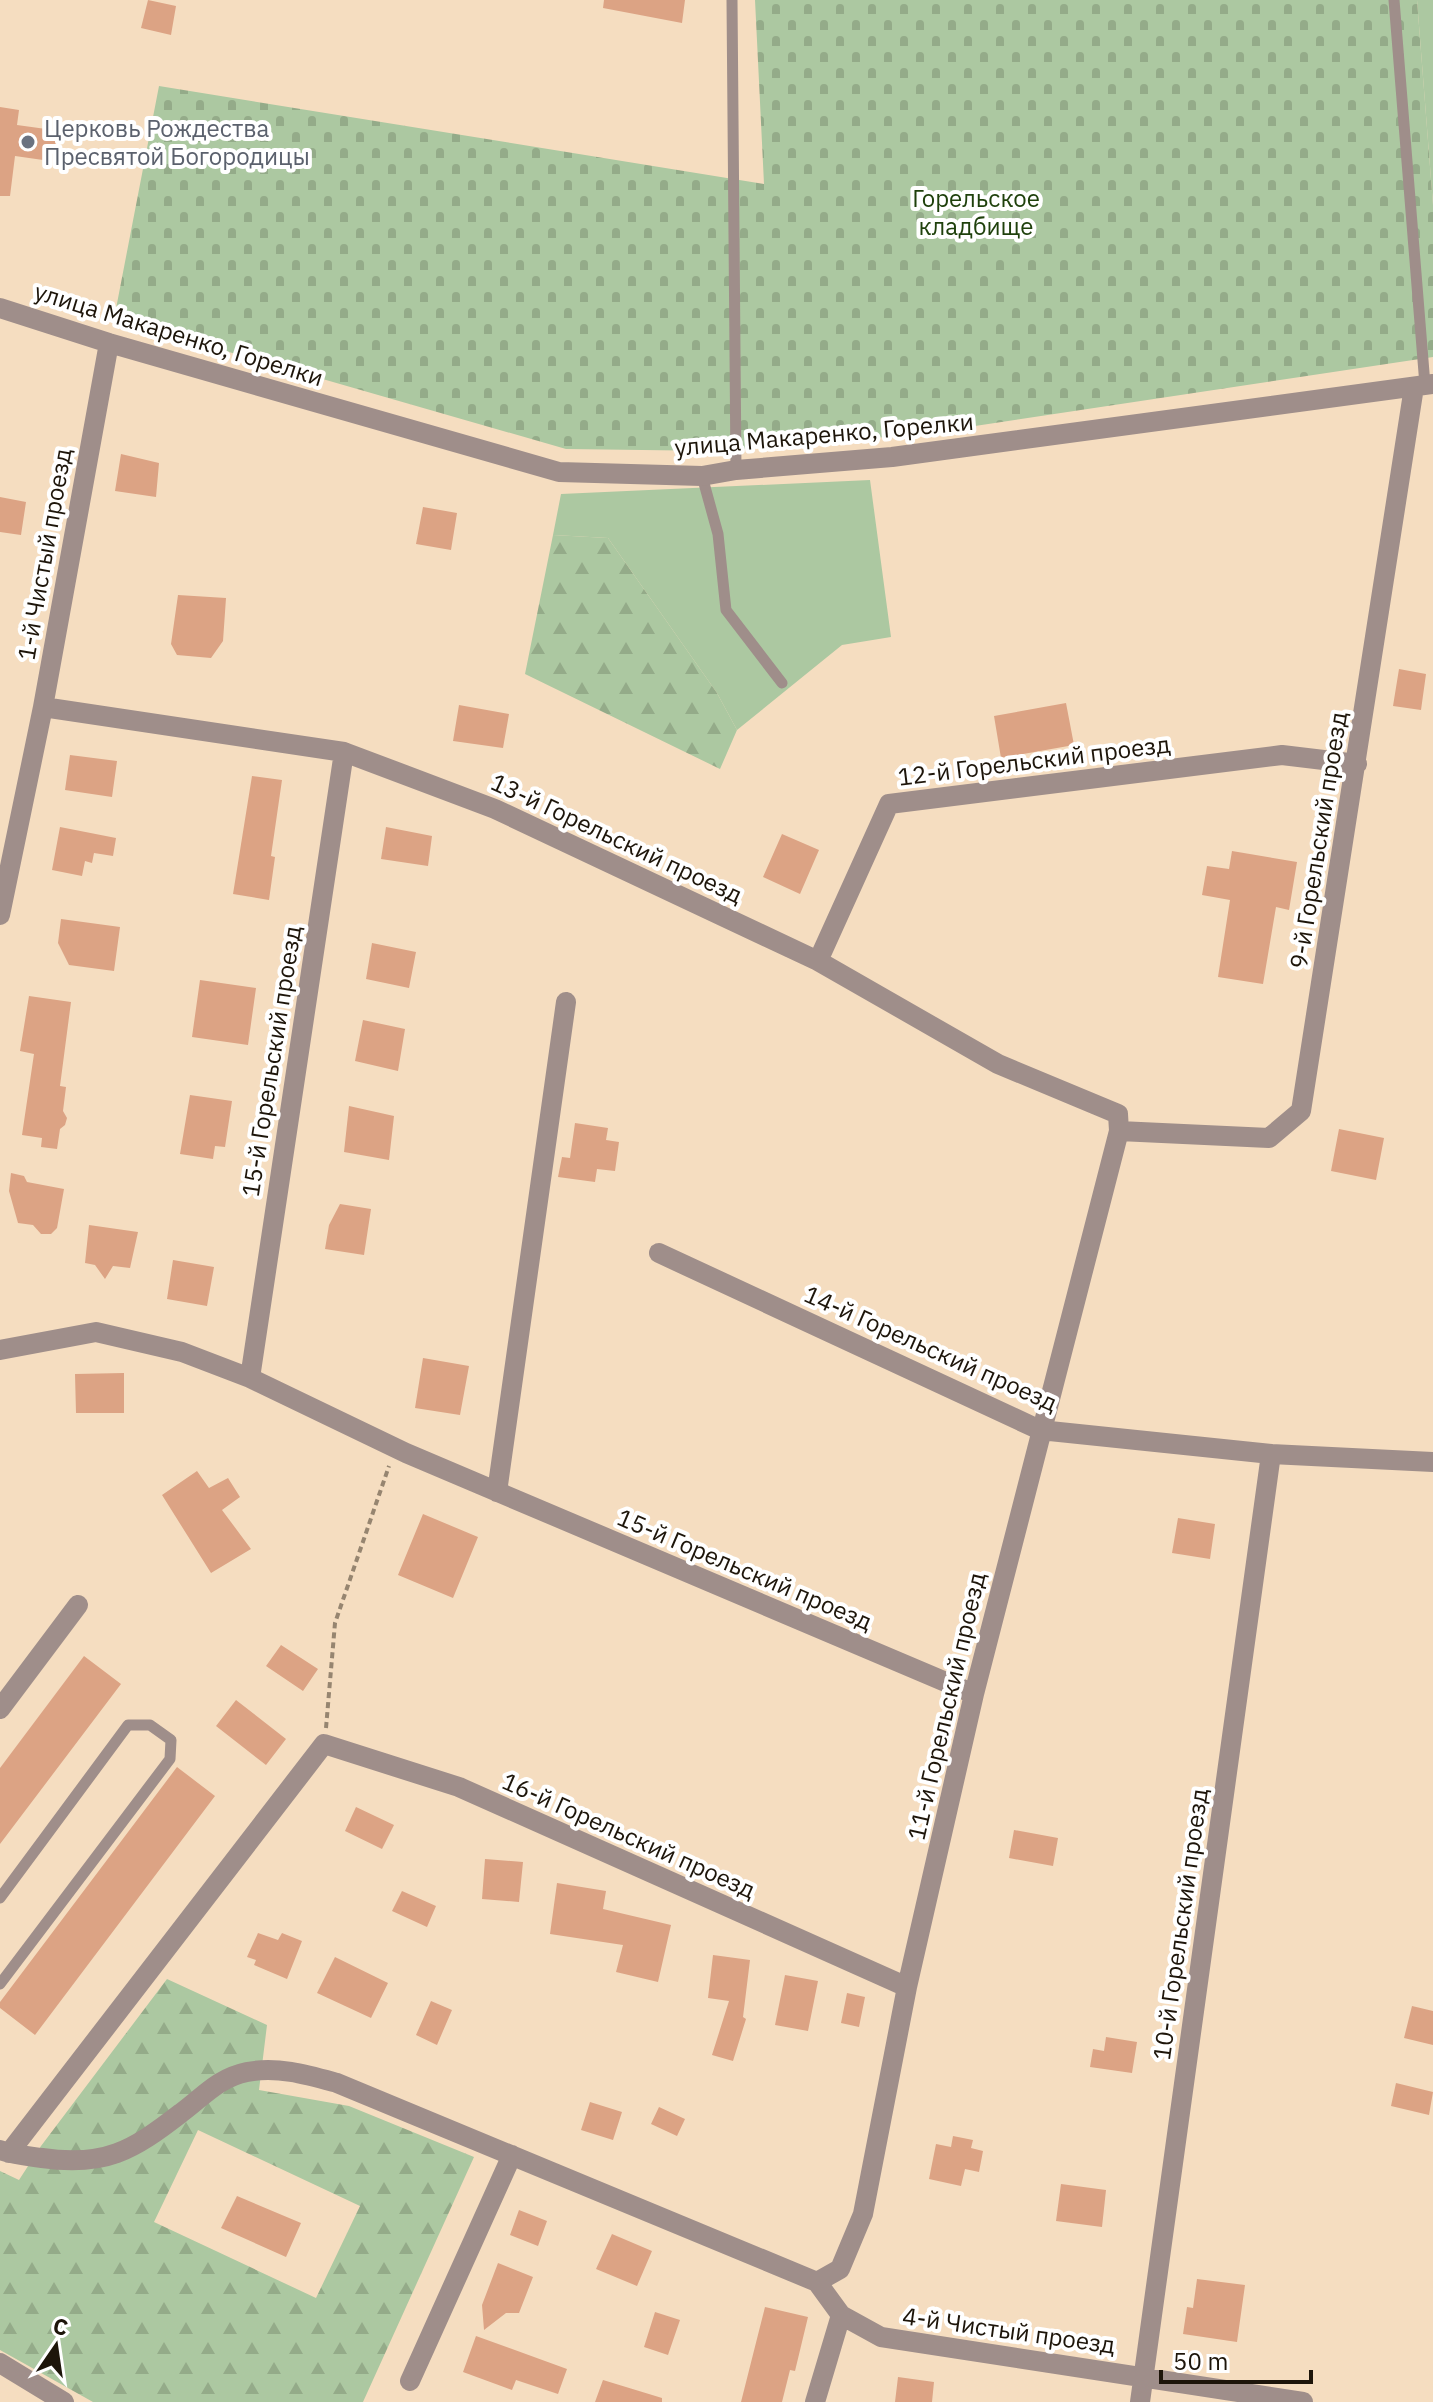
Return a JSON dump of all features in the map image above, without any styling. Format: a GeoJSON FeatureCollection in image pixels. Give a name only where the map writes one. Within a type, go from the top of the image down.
{"type":"FeatureCollection","features":[{"type":"Feature","properties":{"kind":"street","name":"улица Макаренко, Горелки"},"geometry":{"type":"LineString","coordinates":[[0,308],[109,343],[559,472],[702,476],[736,470],[892,457],[1424,385]]}},
{"type":"Feature","properties":{"kind":"street","name":"1-й Чистый проезд"},"geometry":{"type":"LineString","coordinates":[[0,915],[43,707],[109,343]]}},
{"type":"Feature","properties":{"kind":"street","name":"9-й Горельский проезд"},"geometry":{"type":"LineString","coordinates":[[1119,1131],[1269,1138],[1301,1111],[1357,764],[1424,385]]}},
{"type":"Feature","properties":{"kind":"street","name":"13-й Горельский проезд"},"geometry":{"type":"LineString","coordinates":[[43,707],[344,752],[495,809],[818,961],[998,1064],[1118,1114],[1119,1131]]}},
{"type":"Feature","properties":{"kind":"street","name":"15-й Горельский проезд"},"geometry":{"type":"LineString","coordinates":[[250,1378],[344,752]]}},
{"type":"Feature","properties":{"kind":"street","name":"12-й Горельский проезд"},"geometry":{"type":"LineString","coordinates":[[818,961],[889,804],[1282,755],[1357,764]]}},
{"type":"Feature","properties":{"kind":"street"},"geometry":{"type":"LineString","coordinates":[[497,1492],[566,1002]]}},
{"type":"Feature","properties":{"kind":"street","name":"11-й Горельский проезд"},"geometry":{"type":"LineString","coordinates":[[817,2282],[840,2269],[863,2214],[907,1987],[974,1694],[1119,1131]]}},
{"type":"Feature","properties":{"kind":"street","name":"14-й Горельский проезд"},"geometry":{"type":"LineString","coordinates":[[659,1253],[1040,1430],[1271,1454],[1433,1462]]}},
{"type":"Feature","properties":{"kind":"street","name":"15-й Горельский проезд"},"geometry":{"type":"LineString","coordinates":[[0,1350],[96,1332],[182,1352],[250,1378],[395,1448],[974,1694]]}},
{"type":"Feature","properties":{"kind":"street","name":"10-й Горельский проезд"},"geometry":{"type":"LineString","coordinates":[[1140,2402],[1271,1454]]}},
{"type":"Feature","properties":{"kind":"street"},"geometry":{"type":"LineString","coordinates":[[0,1709],[78,1605]]}},
{"type":"Feature","properties":{"kind":"street"},"geometry":{"type":"LineString","coordinates":[[324,1744],[5,2152],[74,2163],[112,2156],[146,2139],[214,2085],[248,2072],[292,2070],[337,2083],[817,2282]]}},
{"type":"Feature","properties":{"kind":"street","name":"16-й Горельский проезд"},"geometry":{"type":"LineString","coordinates":[[324,1744],[459,1787],[907,1987]]}},
{"type":"Feature","properties":{"kind":"street"},"geometry":{"type":"LineString","coordinates":[[410,2381],[512,2155]]}},
{"type":"Feature","properties":{"kind":"street","name":"4-й Чистый проезд"},"geometry":{"type":"LineString","coordinates":[[817,2282],[841,2315],[881,2337],[1303,2402]]}},
{"type":"Feature","properties":{"kind":"street"},"geometry":{"type":"LineString","coordinates":[[815,2402],[841,2315]]}},
{"type":"Feature","properties":{"kind":"street"},"geometry":{"type":"LineString","coordinates":[[0,2363],[64,2402]]}},
{"type":"Feature","properties":{"kind":"lane"},"geometry":{"type":"LineString","coordinates":[[732,0],[736,470]]}},
{"type":"Feature","properties":{"kind":"lane"},"geometry":{"type":"LineString","coordinates":[[1394,0],[1424,385]]}},
{"type":"Feature","properties":{"kind":"lane"},"geometry":{"type":"LineString","coordinates":[[702,476],[718,534],[726,610],[782,683]]}},
{"type":"Feature","properties":{"kind":"lane"},"geometry":{"type":"LineString","coordinates":[[0,1898],[128,1725],[150,1725],[171,1740],[170,1759],[0,1984]]}},
{"type":"Feature","properties":{"kind":"path"},"geometry":{"type":"LineString","coordinates":[[324,1744],[335,1623],[395,1448]]}},
{"type":"Feature","properties":{"kind":"green space","name":"Горельское кладбище"},"geometry":{"type":"Polygon","coordinates":[[[755,0],[1417,0],[1433,205],[1433,357],[922,434],[718,451],[566,449],[114,319],[159,86],[764,184],[755,0]]]}},
{"type":"Feature","properties":{"kind":"green space"},"geometry":{"type":"Polygon","coordinates":[[[1417,0],[1433,0],[1433,205],[1417,0]]]}},
{"type":"Feature","properties":{"kind":"green space"},"geometry":{"type":"Polygon","coordinates":[[[870,480],[891,637],[842,645],[737,730],[717,693],[608,538],[553,535],[561,494],[870,480]]]}},
{"type":"Feature","properties":{"kind":"green space"},"geometry":{"type":"Polygon","coordinates":[[[553,535],[608,538],[717,693],[737,730],[720,769],[525,674],[553,535]]]}},
{"type":"Feature","properties":{"kind":"green space"},"geometry":{"type":"Polygon","coordinates":[[[167,1979],[267,2025],[259,2090],[349,2106],[474,2157],[363,2402],[93,2402],[0,2350],[0,2171],[19,2180],[41,2146],[167,1979]],[[198,2130],[154,2222],[316,2298],[360,2206],[198,2130]]]}},
{"type":"Feature","properties":{"kind":"building"},"geometry":{"type":"Polygon","coordinates":[[[148,0],[176,6],[171,35],[141,28],[148,0]]]}},
{"type":"Feature","properties":{"kind":"building"},"geometry":{"type":"Polygon","coordinates":[[[604,0],[685,0],[682,23],[603,8],[604,0]]]}},
{"type":"Feature","properties":{"kind":"building","name":"Церковь Рождества Пресвятой Богородицы"},"geometry":{"type":"Polygon","coordinates":[[[0,107],[19,110],[17,125],[46,129],[56,145],[49,157],[43,160],[15,156],[10,196],[0,196],[0,107]]]}},
{"type":"Feature","properties":{"kind":"building"},"geometry":{"type":"Polygon","coordinates":[[[121,454],[159,463],[156,497],[115,491],[121,454]]]}},
{"type":"Feature","properties":{"kind":"building"},"geometry":{"type":"Polygon","coordinates":[[[0,497],[26,502],[21,535],[0,532],[0,497]]]}},
{"type":"Feature","properties":{"kind":"building"},"geometry":{"type":"Polygon","coordinates":[[[423,507],[457,513],[451,550],[416,544],[423,507]]]}},
{"type":"Feature","properties":{"kind":"building"},"geometry":{"type":"Polygon","coordinates":[[[178,595],[226,598],[223,641],[211,658],[177,655],[171,644],[178,595]]]}},
{"type":"Feature","properties":{"kind":"building"},"geometry":{"type":"Polygon","coordinates":[[[1399,669],[1426,674],[1421,710],[1393,706],[1399,669]]]}},
{"type":"Feature","properties":{"kind":"building"},"geometry":{"type":"Polygon","coordinates":[[[1066,703],[1074,745],[1001,758],[994,716],[1066,703]]]}},
{"type":"Feature","properties":{"kind":"building"},"geometry":{"type":"Polygon","coordinates":[[[459,705],[509,714],[503,748],[453,741],[459,705]]]}},
{"type":"Feature","properties":{"kind":"building"},"geometry":{"type":"Polygon","coordinates":[[[70,755],[117,761],[112,797],[65,790],[70,755]]]}},
{"type":"Feature","properties":{"kind":"building"},"geometry":{"type":"Polygon","coordinates":[[[252,776],[282,780],[271,856],[275,857],[269,900],[233,894],[252,776]]]}},
{"type":"Feature","properties":{"kind":"building"},"geometry":{"type":"Polygon","coordinates":[[[60,827],[116,838],[113,856],[94,853],[92,863],[85,861],[82,876],[52,870],[60,827]]]}},
{"type":"Feature","properties":{"kind":"building"},"geometry":{"type":"Polygon","coordinates":[[[386,827],[432,836],[428,866],[381,859],[386,827]]]}},
{"type":"Feature","properties":{"kind":"building"},"geometry":{"type":"Polygon","coordinates":[[[782,834],[819,850],[800,894],[763,877],[782,834]]]}},
{"type":"Feature","properties":{"kind":"building"},"geometry":{"type":"Polygon","coordinates":[[[1232,851],[1297,862],[1289,910],[1276,907],[1263,984],[1218,977],[1230,900],[1202,895],[1207,866],[1229,869],[1232,851]]]}},
{"type":"Feature","properties":{"kind":"building"},"geometry":{"type":"Polygon","coordinates":[[[61,919],[120,927],[114,971],[69,965],[58,943],[61,919]]]}},
{"type":"Feature","properties":{"kind":"building"},"geometry":{"type":"Polygon","coordinates":[[[372,943],[416,952],[409,988],[366,979],[372,943]]]}},
{"type":"Feature","properties":{"kind":"building"},"geometry":{"type":"Polygon","coordinates":[[[200,980],[256,988],[248,1045],[192,1037],[200,980]]]}},
{"type":"Feature","properties":{"kind":"building"},"geometry":{"type":"Polygon","coordinates":[[[29,996],[71,1002],[60,1086],[66,1087],[63,1111],[67,1118],[60,1129],[57,1149],[41,1147],[42,1138],[22,1135],[34,1054],[20,1051],[29,996]]]}},
{"type":"Feature","properties":{"kind":"building"},"geometry":{"type":"Polygon","coordinates":[[[363,1020],[405,1029],[398,1071],[355,1061],[363,1020]]]}},
{"type":"Feature","properties":{"kind":"building"},"geometry":{"type":"Polygon","coordinates":[[[190,1095],[232,1101],[225,1147],[215,1146],[213,1159],[180,1154],[190,1095]]]}},
{"type":"Feature","properties":{"kind":"building"},"geometry":{"type":"Polygon","coordinates":[[[349,1106],[394,1116],[389,1160],[344,1152],[349,1106]]]}},
{"type":"Feature","properties":{"kind":"building"},"geometry":{"type":"Polygon","coordinates":[[[575,1123],[608,1128],[606,1140],[619,1142],[615,1171],[597,1169],[595,1182],[558,1177],[562,1157],[570,1158],[575,1123]]]}},
{"type":"Feature","properties":{"kind":"building"},"geometry":{"type":"Polygon","coordinates":[[[1339,1129],[1384,1138],[1376,1180],[1331,1171],[1339,1129]]]}},
{"type":"Feature","properties":{"kind":"building"},"geometry":{"type":"Polygon","coordinates":[[[11,1173],[24,1176],[27,1182],[64,1189],[57,1228],[51,1234],[41,1234],[33,1225],[18,1223],[9,1191],[11,1173]]]}},
{"type":"Feature","properties":{"kind":"building"},"geometry":{"type":"Polygon","coordinates":[[[340,1204],[371,1209],[364,1255],[325,1249],[329,1225],[340,1204]]]}},
{"type":"Feature","properties":{"kind":"building"},"geometry":{"type":"Polygon","coordinates":[[[89,1225],[138,1232],[130,1268],[113,1266],[105,1279],[95,1265],[85,1263],[89,1225]]]}},
{"type":"Feature","properties":{"kind":"building"},"geometry":{"type":"Polygon","coordinates":[[[173,1260],[214,1267],[207,1306],[167,1299],[173,1260]]]}},
{"type":"Feature","properties":{"kind":"building"},"geometry":{"type":"Polygon","coordinates":[[[423,1358],[469,1366],[460,1415],[415,1408],[423,1358]]]}},
{"type":"Feature","properties":{"kind":"building"},"geometry":{"type":"Polygon","coordinates":[[[124,1373],[124,1413],[76,1413],[75,1374],[124,1373]]]}},
{"type":"Feature","properties":{"kind":"building"},"geometry":{"type":"Polygon","coordinates":[[[197,1471],[209,1488],[228,1478],[240,1497],[222,1510],[251,1549],[211,1573],[162,1495],[197,1471]]]}},
{"type":"Feature","properties":{"kind":"building"},"geometry":{"type":"Polygon","coordinates":[[[423,1514],[478,1537],[453,1598],[398,1575],[423,1514]]]}},
{"type":"Feature","properties":{"kind":"building"},"geometry":{"type":"Polygon","coordinates":[[[1178,1518],[1215,1524],[1210,1559],[1172,1553],[1178,1518]]]}},
{"type":"Feature","properties":{"kind":"building"},"geometry":{"type":"Polygon","coordinates":[[[281,1645],[318,1669],[303,1691],[266,1666],[281,1645]]]}},
{"type":"Feature","properties":{"kind":"building"},"geometry":{"type":"Polygon","coordinates":[[[84,1656],[121,1684],[0,1844],[0,1768],[84,1656]]]}},
{"type":"Feature","properties":{"kind":"building"},"geometry":{"type":"Polygon","coordinates":[[[236,1700],[286,1739],[266,1765],[216,1726],[236,1700]]]}},
{"type":"Feature","properties":{"kind":"building"},"geometry":{"type":"Polygon","coordinates":[[[177,1767],[215,1796],[35,2035],[0,2008],[0,2002],[177,1767]]]}},
{"type":"Feature","properties":{"kind":"building"},"geometry":{"type":"Polygon","coordinates":[[[356,1807],[394,1825],[382,1849],[345,1831],[356,1807]]]}},
{"type":"Feature","properties":{"kind":"building"},"geometry":{"type":"Polygon","coordinates":[[[1014,1830],[1058,1838],[1053,1866],[1009,1858],[1014,1830]]]}},
{"type":"Feature","properties":{"kind":"building"},"geometry":{"type":"Polygon","coordinates":[[[485,1859],[523,1862],[519,1902],[482,1899],[485,1859]]]}},
{"type":"Feature","properties":{"kind":"building"},"geometry":{"type":"Polygon","coordinates":[[[557,1883],[606,1891],[603,1909],[671,1925],[658,1982],[616,1972],[623,1945],[550,1934],[557,1883]]]}},
{"type":"Feature","properties":{"kind":"building"},"geometry":{"type":"Polygon","coordinates":[[[402,1891],[436,1906],[427,1927],[392,1911],[402,1891]]]}},
{"type":"Feature","properties":{"kind":"building"},"geometry":{"type":"Polygon","coordinates":[[[258,1933],[278,1940],[282,1933],[302,1941],[287,1979],[254,1965],[256,1960],[247,1957],[258,1933]]]}},
{"type":"Feature","properties":{"kind":"building"},"geometry":{"type":"Polygon","coordinates":[[[713,1955],[750,1960],[743,2017],[746,2019],[733,2061],[712,2055],[729,2001],[708,1998],[713,1955]]]}},
{"type":"Feature","properties":{"kind":"building"},"geometry":{"type":"Polygon","coordinates":[[[335,1957],[388,1983],[371,2018],[317,1993],[335,1957]]]}},
{"type":"Feature","properties":{"kind":"building"},"geometry":{"type":"Polygon","coordinates":[[[785,1975],[818,1981],[808,2031],[775,2025],[785,1975]]]}},
{"type":"Feature","properties":{"kind":"building"},"geometry":{"type":"Polygon","coordinates":[[[847,1993],[865,1997],[859,2027],[841,2023],[847,1993]]]}},
{"type":"Feature","properties":{"kind":"building"},"geometry":{"type":"Polygon","coordinates":[[[431,2001],[452,2010],[437,2045],[416,2035],[431,2001]]]}},
{"type":"Feature","properties":{"kind":"building"},"geometry":{"type":"Polygon","coordinates":[[[1412,2006],[1433,2011],[1433,2045],[1404,2038],[1412,2006]]]}},
{"type":"Feature","properties":{"kind":"building"},"geometry":{"type":"Polygon","coordinates":[[[1106,2037],[1137,2042],[1132,2073],[1090,2067],[1093,2049],[1104,2051],[1106,2037]]]}},
{"type":"Feature","properties":{"kind":"building"},"geometry":{"type":"Polygon","coordinates":[[[1396,2083],[1433,2092],[1429,2115],[1391,2106],[1396,2083]]]}},
{"type":"Feature","properties":{"kind":"building"},"geometry":{"type":"Polygon","coordinates":[[[590,2102],[622,2112],[613,2140],[581,2130],[590,2102]]]}},
{"type":"Feature","properties":{"kind":"building"},"geometry":{"type":"Polygon","coordinates":[[[659,2107],[685,2119],[677,2136],[651,2124],[659,2107]]]}},
{"type":"Feature","properties":{"kind":"building"},"geometry":{"type":"Polygon","coordinates":[[[953,2136],[973,2140],[971,2148],[983,2151],[979,2172],[965,2169],[961,2186],[929,2179],[936,2144],[951,2147],[953,2136]]]}},
{"type":"Feature","properties":{"kind":"building"},"geometry":{"type":"Polygon","coordinates":[[[1061,2184],[1106,2190],[1102,2227],[1056,2221],[1061,2184]]]}},
{"type":"Feature","properties":{"kind":"building"},"geometry":{"type":"Polygon","coordinates":[[[237,2196],[301,2223],[286,2257],[221,2228],[237,2196]]]}},
{"type":"Feature","properties":{"kind":"building"},"geometry":{"type":"Polygon","coordinates":[[[519,2210],[547,2221],[538,2246],[510,2235],[519,2210]]]}},
{"type":"Feature","properties":{"kind":"building"},"geometry":{"type":"Polygon","coordinates":[[[612,2234],[652,2251],[637,2286],[596,2269],[612,2234]]]}},
{"type":"Feature","properties":{"kind":"building"},"geometry":{"type":"Polygon","coordinates":[[[498,2263],[533,2277],[519,2313],[506,2313],[484,2330],[482,2305],[498,2263]]]}},
{"type":"Feature","properties":{"kind":"building"},"geometry":{"type":"Polygon","coordinates":[[[1197,2279],[1245,2285],[1237,2342],[1183,2334],[1187,2307],[1193,2308],[1197,2279]]]}},
{"type":"Feature","properties":{"kind":"building"},"geometry":{"type":"Polygon","coordinates":[[[765,2307],[808,2317],[795,2371],[790,2370],[782,2402],[741,2402],[765,2307]]]}},
{"type":"Feature","properties":{"kind":"building"},"geometry":{"type":"Polygon","coordinates":[[[655,2312],[680,2320],[668,2355],[644,2347],[655,2312]]]}},
{"type":"Feature","properties":{"kind":"building"},"geometry":{"type":"Polygon","coordinates":[[[476,2336],[567,2369],[558,2394],[516,2380],[512,2390],[463,2372],[476,2336]]]}},
{"type":"Feature","properties":{"kind":"building"},"geometry":{"type":"Polygon","coordinates":[[[898,2377],[934,2382],[932,2402],[895,2402],[898,2377]]]}},
{"type":"Feature","properties":{"kind":"building"},"geometry":{"type":"Polygon","coordinates":[[[603,2380],[662,2398],[662,2402],[595,2402],[603,2380]]]}},
{"type":"Feature","properties":{"kind":"place","name":"Церковь Рождества Пресвятой Богородицы"},"geometry":{"type":"Point","coordinates":[28,142]}}]}
